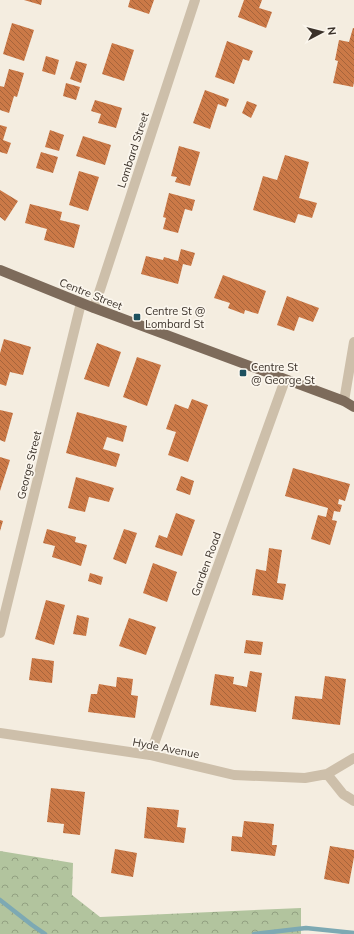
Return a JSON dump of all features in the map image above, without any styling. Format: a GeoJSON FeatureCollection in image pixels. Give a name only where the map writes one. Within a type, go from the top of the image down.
{"type":"FeatureCollection","features":[{"type":"Feature","properties":{"kind":"main road","name":"Centre Street"},"geometry":{"type":"LineString","coordinates":[[0,270],[80,303],[344,401],[354,407]]}},
{"type":"Feature","properties":{"kind":"street","name":"Lombard Street"},"geometry":{"type":"LineString","coordinates":[[94,308],[195,0]]}},
{"type":"Feature","properties":{"kind":"street","name":"George Street"},"geometry":{"type":"LineString","coordinates":[[0,633],[80,303]]}},
{"type":"Feature","properties":{"kind":"street"},"geometry":{"type":"LineString","coordinates":[[344,401],[354,342]]}},
{"type":"Feature","properties":{"kind":"street","name":"Garden Road"},"geometry":{"type":"LineString","coordinates":[[150,755],[285,380]]}},
{"type":"Feature","properties":{"kind":"street","name":"Hyde Avenue"},"geometry":{"type":"LineString","coordinates":[[0,733],[150,755],[234,775],[305,778],[327,774],[354,758]]}},
{"type":"Feature","properties":{"kind":"street"},"geometry":{"type":"LineString","coordinates":[[327,774],[343,794],[354,801]]}},
{"type":"Feature","properties":{"kind":"green space"},"geometry":{"type":"Polygon","coordinates":[[[0,851],[73,863],[72,895],[100,917],[301,908],[301,934],[0,934],[0,851]]]}},
{"type":"Feature","properties":{"kind":"building"},"geometry":{"type":"Polygon","coordinates":[[[24,0],[42,0],[41,5],[24,0]]]}},
{"type":"Feature","properties":{"kind":"building"},"geometry":{"type":"Polygon","coordinates":[[[130,0],[154,0],[149,14],[128,7],[130,0]]]}},
{"type":"Feature","properties":{"kind":"building"},"geometry":{"type":"Polygon","coordinates":[[[244,0],[262,0],[259,8],[272,12],[266,28],[238,17],[244,0]]]}},
{"type":"Feature","properties":{"kind":"building"},"geometry":{"type":"Polygon","coordinates":[[[12,23],[34,30],[24,61],[3,54],[12,23]]]}},
{"type":"Feature","properties":{"kind":"building"},"geometry":{"type":"Polygon","coordinates":[[[353,28],[353,87],[333,83],[338,61],[335,60],[339,40],[349,42],[353,28]]]}},
{"type":"Feature","properties":{"kind":"building"},"geometry":{"type":"Polygon","coordinates":[[[227,41],[253,51],[249,61],[243,59],[234,84],[215,77],[227,41]]]}},
{"type":"Feature","properties":{"kind":"building"},"geometry":{"type":"Polygon","coordinates":[[[112,43],[134,50],[124,81],[102,74],[112,43]]]}},
{"type":"Feature","properties":{"kind":"building"},"geometry":{"type":"Polygon","coordinates":[[[46,56],[59,60],[55,75],[42,71],[46,56]]]}},
{"type":"Feature","properties":{"kind":"building"},"geometry":{"type":"Polygon","coordinates":[[[76,61],[87,64],[81,83],[70,79],[76,61]]]}},
{"type":"Feature","properties":{"kind":"building"},"geometry":{"type":"Polygon","coordinates":[[[9,69],[24,73],[17,97],[14,96],[9,113],[0,110],[0,86],[4,87],[9,69]]]}},
{"type":"Feature","properties":{"kind":"building"},"geometry":{"type":"Polygon","coordinates":[[[66,83],[80,87],[76,100],[63,96],[66,83]]]}},
{"type":"Feature","properties":{"kind":"building"},"geometry":{"type":"Polygon","coordinates":[[[205,90],[229,99],[226,107],[218,104],[210,129],[193,123],[205,90]]]}},
{"type":"Feature","properties":{"kind":"building"},"geometry":{"type":"Polygon","coordinates":[[[95,100],[122,108],[116,128],[98,123],[101,114],[91,111],[95,100]]]}},
{"type":"Feature","properties":{"kind":"building"},"geometry":{"type":"Polygon","coordinates":[[[247,101],[257,105],[251,118],[242,113],[247,101]]]}},
{"type":"Feature","properties":{"kind":"building"},"geometry":{"type":"Polygon","coordinates":[[[0,125],[7,127],[3,140],[11,143],[7,154],[0,152],[0,125]]]}},
{"type":"Feature","properties":{"kind":"building"},"geometry":{"type":"Polygon","coordinates":[[[50,130],[64,135],[59,151],[45,147],[50,130]]]}},
{"type":"Feature","properties":{"kind":"building"},"geometry":{"type":"Polygon","coordinates":[[[83,136],[111,145],[105,165],[76,156],[83,136]]]}},
{"type":"Feature","properties":{"kind":"building"},"geometry":{"type":"Polygon","coordinates":[[[179,146],[200,152],[190,186],[175,182],[177,177],[171,176],[179,146]]]}},
{"type":"Feature","properties":{"kind":"building"},"geometry":{"type":"Polygon","coordinates":[[[41,152],[58,157],[53,173],[36,168],[41,152]]]}},
{"type":"Feature","properties":{"kind":"building"},"geometry":{"type":"Polygon","coordinates":[[[285,155],[309,162],[299,198],[317,203],[312,218],[298,214],[295,223],[253,210],[263,176],[277,180],[285,155]]]}},
{"type":"Feature","properties":{"kind":"building"},"geometry":{"type":"Polygon","coordinates":[[[79,171],[99,177],[88,211],[69,205],[79,171]]]}},
{"type":"Feature","properties":{"kind":"building"},"geometry":{"type":"Polygon","coordinates":[[[0,190],[18,201],[5,221],[0,217],[0,190]]]}},
{"type":"Feature","properties":{"kind":"building"},"geometry":{"type":"Polygon","coordinates":[[[169,193],[195,200],[192,211],[185,209],[178,233],[163,229],[166,218],[163,217],[169,193]]]}},
{"type":"Feature","properties":{"kind":"building"},"geometry":{"type":"Polygon","coordinates":[[[30,204],[62,212],[60,220],[80,225],[74,248],[44,240],[47,229],[25,223],[30,204]]]}},
{"type":"Feature","properties":{"kind":"building"},"geometry":{"type":"Polygon","coordinates":[[[181,249],[195,253],[191,266],[183,264],[178,284],[141,274],[146,256],[163,260],[164,257],[178,261],[181,249]]]}},
{"type":"Feature","properties":{"kind":"building"},"geometry":{"type":"Polygon","coordinates":[[[223,275],[266,291],[258,314],[245,310],[244,314],[228,308],[230,303],[214,298],[223,275]]]}},
{"type":"Feature","properties":{"kind":"building"},"geometry":{"type":"Polygon","coordinates":[[[287,296],[319,308],[313,322],[299,317],[294,331],[277,325],[287,296]]]}},
{"type":"Feature","properties":{"kind":"building"},"geometry":{"type":"Polygon","coordinates":[[[4,339],[31,347],[23,375],[10,372],[6,386],[0,384],[0,353],[4,339]]]}},
{"type":"Feature","properties":{"kind":"building"},"geometry":{"type":"Polygon","coordinates":[[[97,343],[121,352],[109,387],[84,379],[97,343]]]}},
{"type":"Feature","properties":{"kind":"building"},"geometry":{"type":"Polygon","coordinates":[[[137,357],[161,365],[147,406],[123,397],[137,357]]]}},
{"type":"Feature","properties":{"kind":"building"},"geometry":{"type":"Polygon","coordinates":[[[192,399],[208,405],[188,462],[168,455],[176,432],[166,429],[175,404],[188,409],[192,399]]]}},
{"type":"Feature","properties":{"kind":"building"},"geometry":{"type":"Polygon","coordinates":[[[0,410],[13,413],[5,442],[0,440],[0,410]]]}},
{"type":"Feature","properties":{"kind":"building"},"geometry":{"type":"Polygon","coordinates":[[[77,412],[127,426],[123,442],[107,437],[103,449],[120,454],[116,467],[66,453],[77,412]]]}},
{"type":"Feature","properties":{"kind":"building"},"geometry":{"type":"Polygon","coordinates":[[[0,457],[10,460],[0,491],[0,457]]]}},
{"type":"Feature","properties":{"kind":"building"},"geometry":{"type":"Polygon","coordinates":[[[293,468],[350,484],[345,501],[339,499],[338,504],[342,505],[340,512],[334,511],[332,520],[337,521],[330,545],[311,539],[318,515],[326,517],[328,508],[285,496],[293,468]]]}},
{"type":"Feature","properties":{"kind":"building"},"geometry":{"type":"Polygon","coordinates":[[[181,476],[194,481],[190,495],[176,490],[181,476]]]}},
{"type":"Feature","properties":{"kind":"building"},"geometry":{"type":"Polygon","coordinates":[[[76,477],[114,488],[109,502],[89,497],[85,512],[68,508],[76,477]]]}},
{"type":"Feature","properties":{"kind":"building"},"geometry":{"type":"Polygon","coordinates":[[[176,513],[195,520],[182,556],[155,547],[159,535],[167,538],[176,513]]]}},
{"type":"Feature","properties":{"kind":"building"},"geometry":{"type":"Polygon","coordinates":[[[0,520],[3,521],[0,531],[0,520]]]}},
{"type":"Feature","properties":{"kind":"building"},"geometry":{"type":"Polygon","coordinates":[[[47,529],[76,537],[75,542],[87,545],[81,566],[52,557],[55,546],[43,543],[47,529]]]}},
{"type":"Feature","properties":{"kind":"building"},"geometry":{"type":"Polygon","coordinates":[[[124,529],[137,533],[126,564],[113,559],[124,529]]]}},
{"type":"Feature","properties":{"kind":"building"},"geometry":{"type":"Polygon","coordinates":[[[269,548],[282,550],[277,583],[286,584],[283,600],[252,595],[256,569],[266,571],[269,548]]]}},
{"type":"Feature","properties":{"kind":"building"},"geometry":{"type":"Polygon","coordinates":[[[153,563],[177,572],[167,602],[143,593],[153,563]]]}},
{"type":"Feature","properties":{"kind":"building"},"geometry":{"type":"Polygon","coordinates":[[[90,573],[103,577],[101,585],[88,581],[90,573]]]}},
{"type":"Feature","properties":{"kind":"building"},"geometry":{"type":"Polygon","coordinates":[[[46,600],[65,605],[54,645],[35,639],[46,600]]]}},
{"type":"Feature","properties":{"kind":"building"},"geometry":{"type":"Polygon","coordinates":[[[77,615],[89,618],[86,636],[73,634],[77,615]]]}},
{"type":"Feature","properties":{"kind":"building"},"geometry":{"type":"Polygon","coordinates":[[[129,618],[156,627],[146,655],[119,646],[129,618]]]}},
{"type":"Feature","properties":{"kind":"building"},"geometry":{"type":"Polygon","coordinates":[[[246,640],[263,642],[261,655],[244,653],[246,640]]]}},
{"type":"Feature","properties":{"kind":"building"},"geometry":{"type":"Polygon","coordinates":[[[32,658],[54,661],[52,683],[29,680],[32,658]]]}},
{"type":"Feature","properties":{"kind":"building"},"geometry":{"type":"Polygon","coordinates":[[[250,671],[262,673],[256,712],[210,705],[215,674],[234,677],[233,684],[247,687],[250,671]]]}},
{"type":"Feature","properties":{"kind":"building"},"geometry":{"type":"Polygon","coordinates":[[[325,676],[346,679],[340,725],[292,719],[295,696],[322,699],[325,676]]]}},
{"type":"Feature","properties":{"kind":"building"},"geometry":{"type":"Polygon","coordinates":[[[117,677],[133,679],[131,695],[138,696],[135,718],[88,712],[91,694],[97,694],[99,684],[116,687],[117,677]]]}},
{"type":"Feature","properties":{"kind":"building"},"geometry":{"type":"Polygon","coordinates":[[[51,788],[85,792],[80,835],[63,833],[64,824],[47,822],[51,788]]]}},
{"type":"Feature","properties":{"kind":"building"},"geometry":{"type":"Polygon","coordinates":[[[147,807],[179,810],[177,827],[186,828],[184,843],[144,838],[147,807]]]}},
{"type":"Feature","properties":{"kind":"building"},"geometry":{"type":"Polygon","coordinates":[[[244,821],[274,824],[272,845],[277,845],[275,856],[231,851],[232,836],[242,837],[244,821]]]}},
{"type":"Feature","properties":{"kind":"building"},"geometry":{"type":"Polygon","coordinates":[[[330,846],[354,850],[349,884],[324,879],[330,846]]]}},
{"type":"Feature","properties":{"kind":"building"},"geometry":{"type":"Polygon","coordinates":[[[115,849],[137,853],[133,877],[111,873],[115,849]]]}},
{"type":"Feature","properties":{"kind":"waterway"},"geometry":{"type":"LineString","coordinates":[[0,900],[45,934]]}},
{"type":"Feature","properties":{"kind":"waterway"},"geometry":{"type":"LineString","coordinates":[[254,934],[306,928],[354,933]]}},
{"type":"Feature","properties":{"kind":"place","name":"Centre St @ Lombard St"},"geometry":{"type":"Point","coordinates":[137,317]}},
{"type":"Feature","properties":{"kind":"place","name":"Centre St @ George St"},"geometry":{"type":"Point","coordinates":[243,373]}}]}
